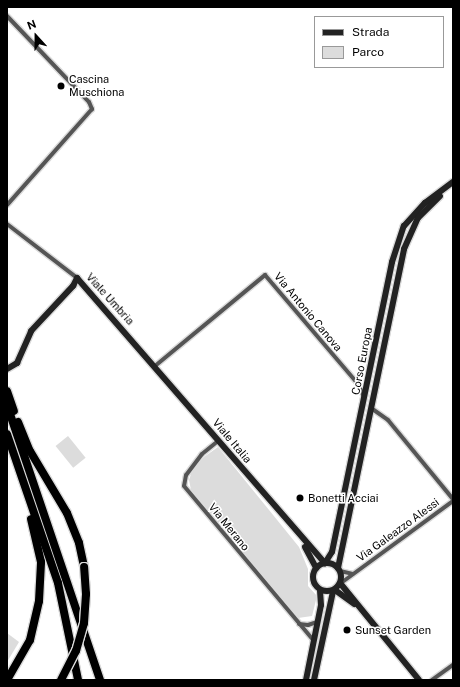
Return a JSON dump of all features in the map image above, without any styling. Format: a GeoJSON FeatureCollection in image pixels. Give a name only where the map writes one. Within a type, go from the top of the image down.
{"type":"FeatureCollection","features":[{"type":"Feature","properties":{"kind":"highway"},"geometry":{"type":"LineString","coordinates":[[7,391],[30,451],[67,513],[79,543],[84,568],[86,594],[84,623],[76,651],[61,680]]}},
{"type":"Feature","properties":{"kind":"highway"},"geometry":{"type":"LineString","coordinates":[[7,405],[100,680]]}},
{"type":"Feature","properties":{"kind":"highway"},"geometry":{"type":"LineString","coordinates":[[7,434],[58,583],[78,680]]}},
{"type":"Feature","properties":{"kind":"highway"},"geometry":{"type":"LineString","coordinates":[[7,680],[30,640],[39,601],[41,562],[22,479]]}},
{"type":"Feature","properties":{"kind":"main road","name":"Corso Europa"},"geometry":{"type":"LineString","coordinates":[[325,563],[332,552],[365,399],[392,262],[404,226],[425,202],[453,182]]}},
{"type":"Feature","properties":{"kind":"main road","name":"Corso Europa"},"geometry":{"type":"LineString","coordinates":[[339,569],[371,408],[407,241],[423,212],[453,186]]}},
{"type":"Feature","properties":{"kind":"main road","name":"Viale Umbria"},"geometry":{"type":"LineString","coordinates":[[77,278],[154,365]]}},
{"type":"Feature","properties":{"kind":"main road"},"geometry":{"type":"LineString","coordinates":[[7,369],[17,363],[31,331],[73,286],[77,278]]}},
{"type":"Feature","properties":{"kind":"main road","name":"Viale Italia"},"geometry":{"type":"LineString","coordinates":[[154,365],[294,530],[325,563]]}},
{"type":"Feature","properties":{"kind":"main road","name":"Viale Italia"},"geometry":{"type":"LineString","coordinates":[[294,530],[311,556],[316,568]]}},
{"type":"Feature","properties":{"kind":"main road"},"geometry":{"type":"LineString","coordinates":[[306,680],[321,605],[320,590],[313,580],[316,568],[325,563],[339,569],[340,583],[357,606],[419,680]]}},
{"type":"Feature","properties":{"kind":"main road"},"geometry":{"type":"LineString","coordinates":[[314,680],[334,590],[340,583]]}},
{"type":"Feature","properties":{"kind":"main road"},"geometry":{"type":"LineString","coordinates":[[320,590],[334,590],[357,606]]}},
{"type":"Feature","properties":{"kind":"street"},"geometry":{"type":"LineString","coordinates":[[7,16],[89,102],[92,109],[7,205]]}},
{"type":"Feature","properties":{"kind":"street","name":"Viale Umbria"},"geometry":{"type":"LineString","coordinates":[[7,224],[77,278]]}},
{"type":"Feature","properties":{"kind":"street","name":"Via Antonio Canova"},"geometry":{"type":"LineString","coordinates":[[154,365],[265,275],[358,384],[365,399]]}},
{"type":"Feature","properties":{"kind":"street"},"geometry":{"type":"LineString","coordinates":[[371,408],[388,420],[453,500]]}},
{"type":"Feature","properties":{"kind":"street","name":"Via Merano"},"geometry":{"type":"LineString","coordinates":[[218,440],[202,454],[186,475],[184,486],[314,641]]}},
{"type":"Feature","properties":{"kind":"street","name":"Via Galeazzo Alessi"},"geometry":{"type":"LineString","coordinates":[[340,583],[453,500]]}},
{"type":"Feature","properties":{"kind":"street","name":"Via Galeazzo Alessi"},"geometry":{"type":"LineString","coordinates":[[339,569],[353,574]]}},
{"type":"Feature","properties":{"kind":"street"},"geometry":{"type":"LineString","coordinates":[[299,624],[308,625],[317,622]]}},
{"type":"Feature","properties":{"kind":"street"},"geometry":{"type":"LineString","coordinates":[[432,680],[453,665]]}},
{"type":"Feature","properties":{"kind":"green space"},"geometry":{"type":"Polygon","coordinates":[[[68,436],[86,458],[73,468],[56,446],[68,436]]]}},
{"type":"Feature","properties":{"kind":"green space"},"geometry":{"type":"Polygon","coordinates":[[[218,447],[299,547],[308,569],[308,586],[317,596],[312,616],[298,618],[191,490],[189,480],[192,471],[204,457],[218,447]]]}},
{"type":"Feature","properties":{"kind":"green space"},"geometry":{"type":"Polygon","coordinates":[[[7,633],[19,642],[7,662],[7,633]]]}},
{"type":"Feature","properties":{"kind":"place","name":"Cascina Muschiona"},"geometry":{"type":"Point","coordinates":[61,86]}},
{"type":"Feature","properties":{"kind":"place","name":"Bonetti Acciai"},"geometry":{"type":"Point","coordinates":[300,498]}},
{"type":"Feature","properties":{"kind":"place","name":"Sunset Garden"},"geometry":{"type":"Point","coordinates":[347,630]}}]}
